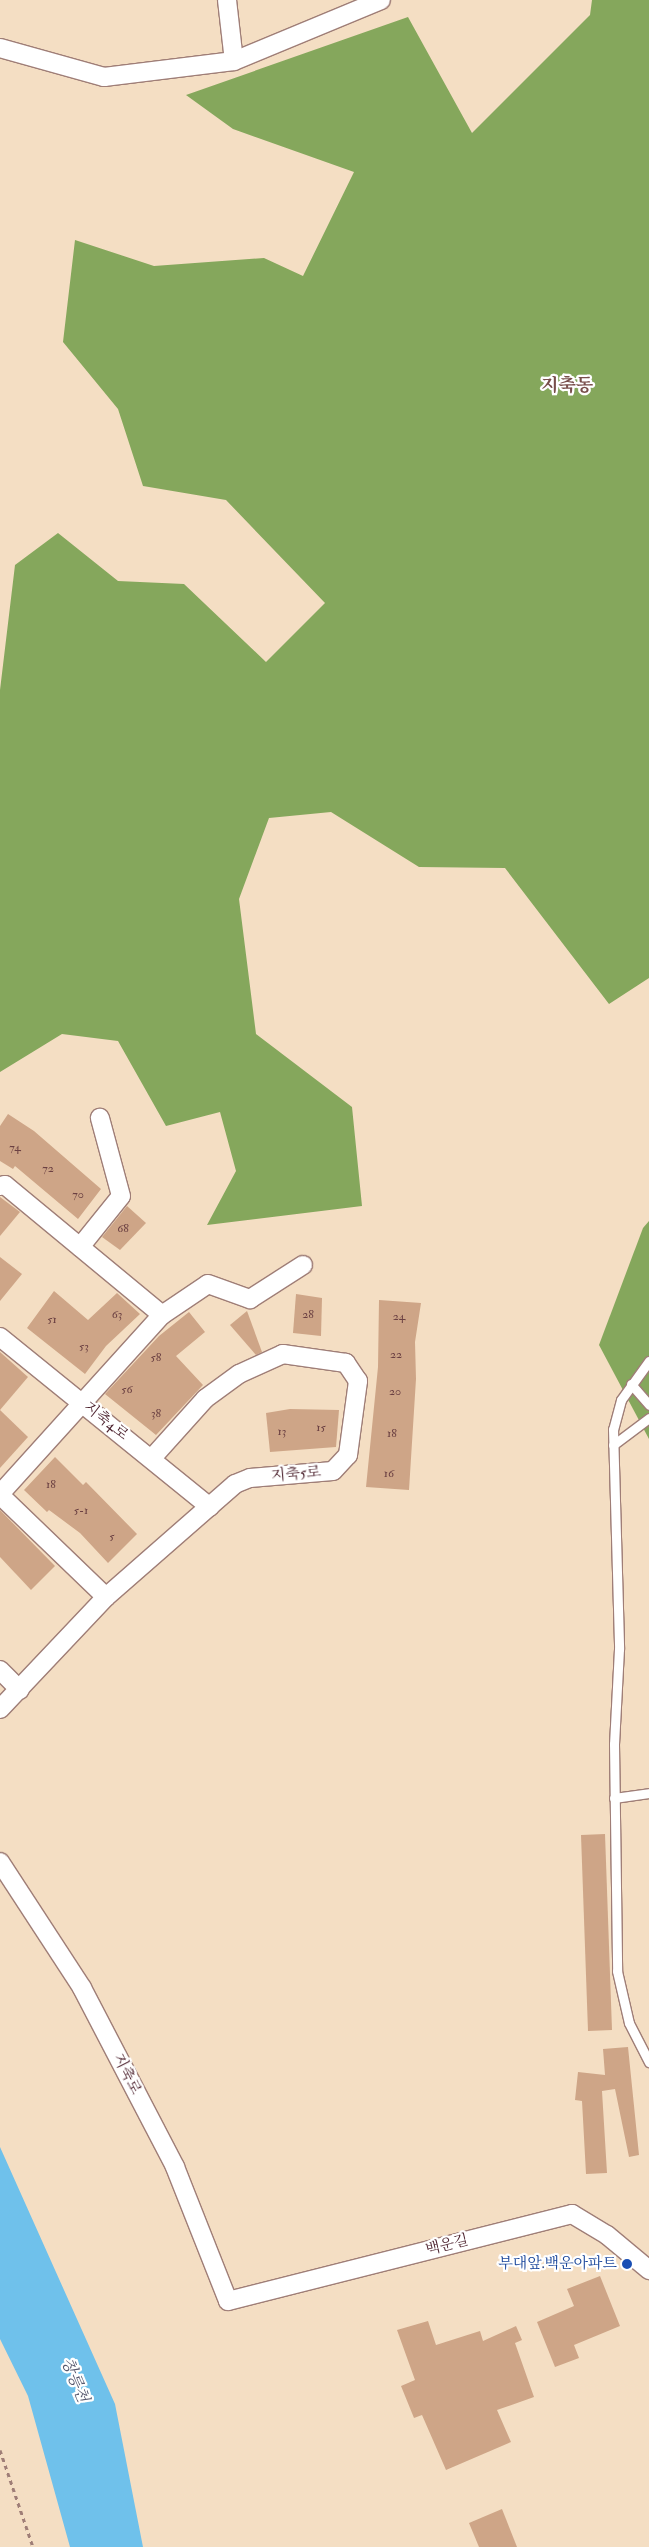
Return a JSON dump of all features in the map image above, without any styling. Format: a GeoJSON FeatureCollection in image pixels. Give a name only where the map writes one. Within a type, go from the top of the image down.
{"type":"FeatureCollection","features":[{"type":"Feature","properties":{"kind":"street"},"geometry":{"type":"LineString","coordinates":[[227,0],[234,61]]}},
{"type":"Feature","properties":{"kind":"street"},"geometry":{"type":"LineString","coordinates":[[0,48],[104,77],[234,61],[381,0]]}},
{"type":"Feature","properties":{"kind":"street"},"geometry":{"type":"LineString","coordinates":[[80,1246],[121,1196],[100,1118]]}},
{"type":"Feature","properties":{"kind":"street"},"geometry":{"type":"LineString","coordinates":[[0,1186],[6,1184],[162,1315]]}},
{"type":"Feature","properties":{"kind":"street"},"geometry":{"type":"LineString","coordinates":[[106,1597],[0,1494],[162,1315],[208,1284],[250,1299],[303,1265]]}},
{"type":"Feature","properties":{"kind":"street","name":"지축4로"},"geometry":{"type":"LineString","coordinates":[[0,1337],[152,1458],[210,1507]]}},
{"type":"Feature","properties":{"kind":"street","name":"지축5로"},"geometry":{"type":"LineString","coordinates":[[0,1709],[106,1597],[235,1484],[250,1478],[333,1471],[348,1455],[358,1381],[346,1363],[283,1354],[239,1374],[205,1398],[152,1458]]}},
{"type":"Feature","properties":{"kind":"street"},"geometry":{"type":"LineString","coordinates":[[0,1670],[20,1690]]}},
{"type":"Feature","properties":{"kind":"street","name":"지축로"},"geometry":{"type":"LineString","coordinates":[[0,1862],[82,1988],[175,2167],[228,2300]]}},
{"type":"Feature","properties":{"kind":"street","name":"백운길"},"geometry":{"type":"LineString","coordinates":[[228,2300],[572,2214],[608,2235],[649,2270]]}},
{"type":"Feature","properties":{"kind":"lane"},"geometry":{"type":"LineString","coordinates":[[649,1361],[631,1384],[617,1409],[613,1445],[618,1649],[614,1798],[618,1971],[627,2017],[649,2062]]}},
{"type":"Feature","properties":{"kind":"lane"},"geometry":{"type":"LineString","coordinates":[[631,1384],[649,1406]]}},
{"type":"Feature","properties":{"kind":"lane"},"geometry":{"type":"LineString","coordinates":[[613,1445],[649,1418]]}},
{"type":"Feature","properties":{"kind":"lane"},"geometry":{"type":"LineString","coordinates":[[614,1798],[649,1793]]}},
{"type":"Feature","properties":{"kind":"path"},"geometry":{"type":"LineString","coordinates":[[0,2450],[33,2547]]}},
{"type":"Feature","properties":{"kind":"green space"},"geometry":{"type":"Polygon","coordinates":[[[592,0],[649,0],[649,978],[609,1004],[505,868],[419,867],[331,812],[269,818],[239,899],[256,1034],[352,1107],[362,1206],[207,1225],[236,1171],[220,1112],[166,1126],[118,1041],[62,1034],[0,1072],[0,690],[15,565],[58,533],[118,581],[184,584],[266,662],[325,603],[226,500],[143,486],[118,409],[63,342],[75,240],[154,266],[264,258],[303,276],[354,172],[233,129],[186,95],[408,17],[472,133],[590,15],[592,0]]]}},
{"type":"Feature","properties":{"kind":"green space"},"geometry":{"type":"Polygon","coordinates":[[[649,1221],[649,1439],[599,1345],[643,1228],[649,1221]]]}},
{"type":"Feature","properties":{"kind":"water","name":"창릉천"},"geometry":{"type":"Polygon","coordinates":[[[0,2147],[115,2404],[143,2547],[70,2547],[28,2396],[0,2339],[0,2147]]]}},
{"type":"Feature","properties":{"kind":"building"},"geometry":{"type":"Polygon","coordinates":[[[8,1114],[34,1131],[101,1189],[78,1219],[15,1166],[13,1169],[0,1161],[0,1126],[8,1114]]]}},
{"type":"Feature","properties":{"kind":"building"},"geometry":{"type":"Polygon","coordinates":[[[0,1197],[20,1212],[0,1236],[0,1197]]]}},
{"type":"Feature","properties":{"kind":"building"},"geometry":{"type":"Polygon","coordinates":[[[127,1206],[146,1223],[120,1250],[102,1237],[127,1206]]]}},
{"type":"Feature","properties":{"kind":"building"},"geometry":{"type":"Polygon","coordinates":[[[0,1257],[22,1274],[0,1301],[0,1257]]]}},
{"type":"Feature","properties":{"kind":"building"},"geometry":{"type":"Polygon","coordinates":[[[54,1291],[88,1320],[117,1293],[140,1314],[106,1346],[85,1374],[27,1328],[54,1291]]]}},
{"type":"Feature","properties":{"kind":"building"},"geometry":{"type":"Polygon","coordinates":[[[296,1294],[322,1298],[321,1336],[293,1333],[296,1294]]]}},
{"type":"Feature","properties":{"kind":"building"},"geometry":{"type":"Polygon","coordinates":[[[379,1300],[421,1303],[415,1342],[416,1379],[409,1490],[366,1487],[378,1367],[379,1300]]]}},
{"type":"Feature","properties":{"kind":"building"},"geometry":{"type":"Polygon","coordinates":[[[247,1311],[262,1352],[256,1355],[230,1325],[247,1311]]]}},
{"type":"Feature","properties":{"kind":"building"},"geometry":{"type":"Polygon","coordinates":[[[189,1312],[205,1332],[176,1356],[203,1385],[156,1435],[105,1394],[159,1336],[189,1312]]]}},
{"type":"Feature","properties":{"kind":"building"},"geometry":{"type":"Polygon","coordinates":[[[0,1352],[28,1377],[0,1410],[0,1352]]]}},
{"type":"Feature","properties":{"kind":"building"},"geometry":{"type":"Polygon","coordinates":[[[290,1409],[339,1410],[336,1447],[270,1452],[266,1413],[290,1409]]]}},
{"type":"Feature","properties":{"kind":"building"},"geometry":{"type":"Polygon","coordinates":[[[0,1410],[28,1437],[0,1468],[0,1410]]]}},
{"type":"Feature","properties":{"kind":"building"},"geometry":{"type":"Polygon","coordinates":[[[55,1457],[83,1485],[86,1482],[137,1534],[108,1563],[80,1533],[49,1510],[47,1512],[24,1490],[55,1457]]]}},
{"type":"Feature","properties":{"kind":"building"},"geometry":{"type":"Polygon","coordinates":[[[0,1510],[55,1566],[31,1590],[0,1557],[0,1510]]]}},
{"type":"Feature","properties":{"kind":"building"},"geometry":{"type":"Polygon","coordinates":[[[605,1834],[612,2030],[588,2031],[581,1835],[605,1834]]]}},
{"type":"Feature","properties":{"kind":"building"},"geometry":{"type":"Polygon","coordinates":[[[628,2047],[639,2155],[629,2157],[615,2089],[602,2091],[607,2173],[586,2174],[582,2101],[575,2100],[578,2072],[605,2075],[603,2049],[628,2047]]]}},
{"type":"Feature","properties":{"kind":"building"},"geometry":{"type":"Polygon","coordinates":[[[600,2276],[620,2326],[574,2345],[579,2358],[555,2367],[537,2322],[574,2306],[567,2289],[600,2276]]]}},
{"type":"Feature","properties":{"kind":"building"},"geometry":{"type":"Polygon","coordinates":[[[428,2321],[436,2345],[480,2331],[483,2341],[516,2326],[522,2340],[515,2343],[534,2397],[497,2410],[511,2442],[446,2470],[422,2415],[414,2418],[401,2386],[415,2380],[397,2330],[428,2321]]]}},
{"type":"Feature","properties":{"kind":"building"},"geometry":{"type":"Polygon","coordinates":[[[502,2509],[517,2547],[479,2547],[469,2523],[502,2509]]]}},
{"type":"Feature","properties":{"kind":"place","name":"부대앞.백운아파트"},"geometry":{"type":"Point","coordinates":[627,2264]}},
{"type":"Feature","properties":{"kind":"district","name":"지축동"},"geometry":{"type":"Point","coordinates":[567,386]}}]}
